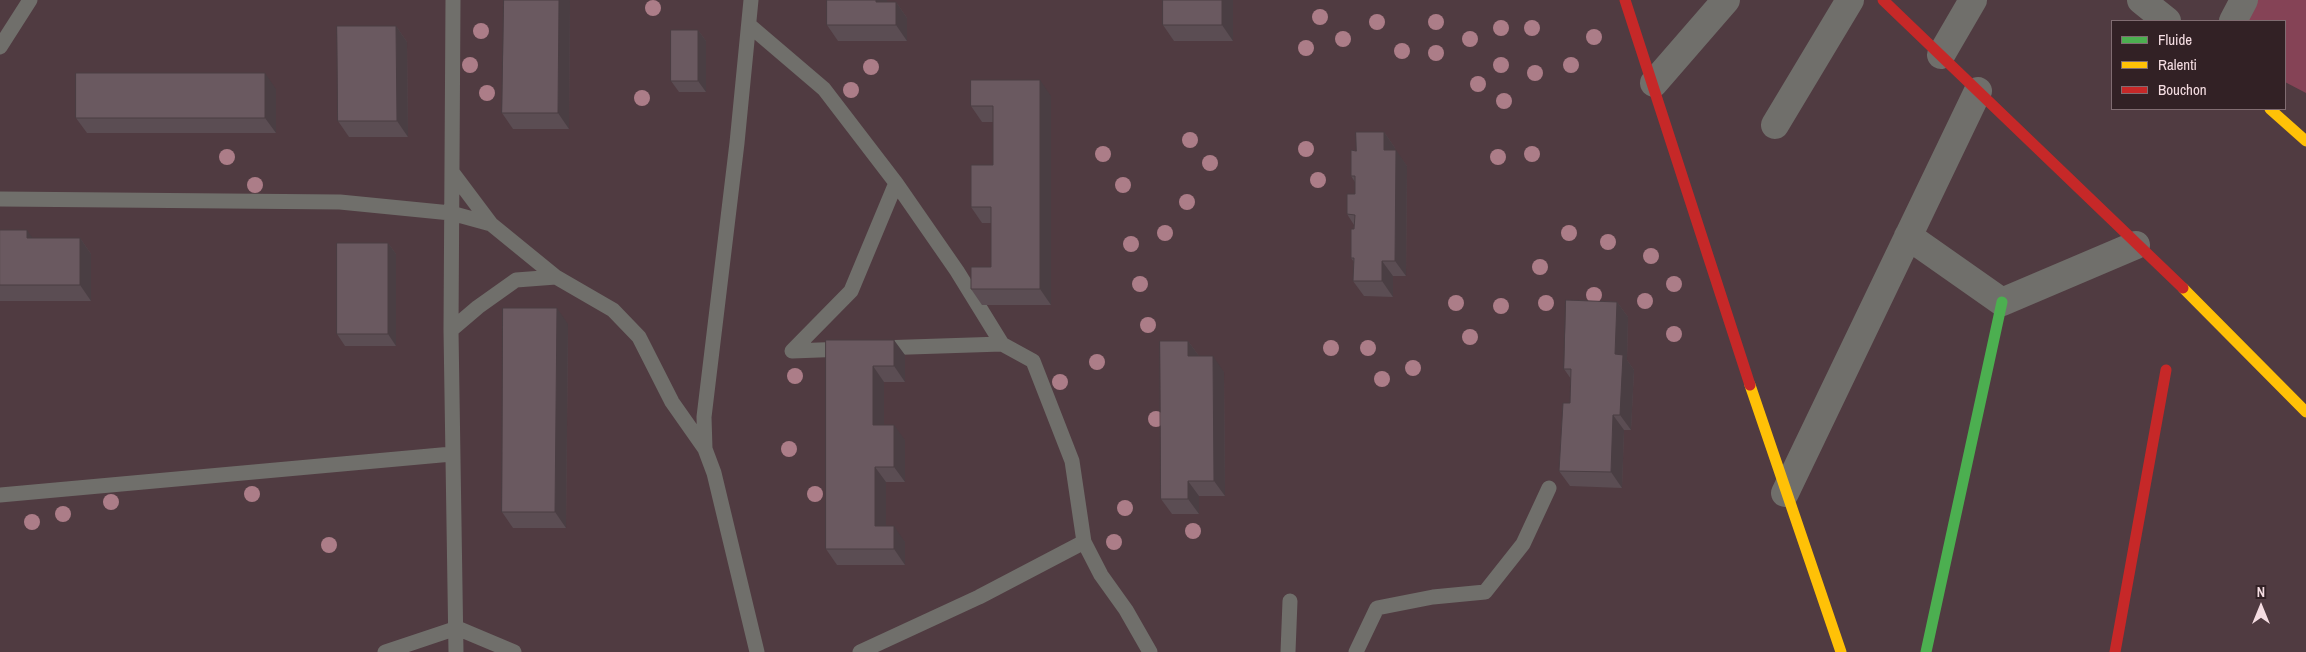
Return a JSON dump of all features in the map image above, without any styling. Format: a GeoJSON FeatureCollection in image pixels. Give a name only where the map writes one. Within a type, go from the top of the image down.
{"type":"FeatureCollection","features":[{"type":"Feature","properties":{"kind":"street"},"geometry":{"type":"LineString","coordinates":[[1625,0],[1654,83],[1785,493],[1841,652]]}},
{"type":"Feature","properties":{"kind":"street"},"geometry":{"type":"LineString","coordinates":[[1654,83],[1726,0]]}},
{"type":"Feature","properties":{"kind":"street"},"geometry":{"type":"LineString","coordinates":[[1775,125],[1850,0]]}},
{"type":"Feature","properties":{"kind":"street"},"geometry":{"type":"LineString","coordinates":[[1883,0],[2136,245],[2170,275],[2306,412]]}},
{"type":"Feature","properties":{"kind":"street"},"geometry":{"type":"LineString","coordinates":[[1941,56],[1973,0]]}},
{"type":"Feature","properties":{"kind":"street"},"geometry":{"type":"LineString","coordinates":[[2141,0],[2166,20]]}},
{"type":"Feature","properties":{"kind":"street"},"geometry":{"type":"LineString","coordinates":[[2234,20],[2244,0]]}},
{"type":"Feature","properties":{"kind":"street"},"geometry":{"type":"LineString","coordinates":[[1785,493],[1978,91]]}},
{"type":"Feature","properties":{"kind":"street"},"geometry":{"type":"LineString","coordinates":[[2272,110],[2302,130]]}},
{"type":"Feature","properties":{"kind":"street"},"geometry":{"type":"LineString","coordinates":[[1908,236],[2002,302]]}},
{"type":"Feature","properties":{"kind":"street"},"geometry":{"type":"LineString","coordinates":[[2002,302],[2136,245]]}},
{"type":"Feature","properties":{"kind":"street"},"geometry":{"type":"LineString","coordinates":[[1926,652],[2002,302]]}},
{"type":"Feature","properties":{"kind":"street"},"geometry":{"type":"LineString","coordinates":[[2115,652],[2166,370]]}},
{"type":"Feature","properties":{"kind":"lane"},"geometry":{"type":"LineString","coordinates":[[0,47],[30,0]]}},
{"type":"Feature","properties":{"kind":"lane"},"geometry":{"type":"LineString","coordinates":[[453,0],[451,330],[456,652]]}},
{"type":"Feature","properties":{"kind":"lane"},"geometry":{"type":"LineString","coordinates":[[705,449],[704,418],[751,0]]}},
{"type":"Feature","properties":{"kind":"lane"},"geometry":{"type":"LineString","coordinates":[[749,25],[824,89],[896,183],[957,271],[1002,344],[1033,361],[1072,461],[1084,542],[1101,575],[1126,610],[1150,652]]}},
{"type":"Feature","properties":{"kind":"lane"},"geometry":{"type":"LineString","coordinates":[[452,172],[491,224],[556,277],[613,310],[639,337],[672,402],[705,449],[714,473],[757,652]]}},
{"type":"Feature","properties":{"kind":"lane"},"geometry":{"type":"LineString","coordinates":[[896,183],[851,291],[792,352],[1002,344]]}},
{"type":"Feature","properties":{"kind":"lane"},"geometry":{"type":"LineString","coordinates":[[0,199],[340,202],[451,213],[491,224]]}},
{"type":"Feature","properties":{"kind":"lane"},"geometry":{"type":"LineString","coordinates":[[451,330],[478,306],[516,280],[556,277]]}},
{"type":"Feature","properties":{"kind":"lane"},"geometry":{"type":"LineString","coordinates":[[0,495],[452,454]]}},
{"type":"Feature","properties":{"kind":"lane"},"geometry":{"type":"LineString","coordinates":[[1356,652],[1376,608],[1433,597],[1485,592],[1524,544],[1549,488]]}},
{"type":"Feature","properties":{"kind":"lane"},"geometry":{"type":"LineString","coordinates":[[860,652],[980,597],[1084,542]]}},
{"type":"Feature","properties":{"kind":"lane"},"geometry":{"type":"LineString","coordinates":[[1288,652],[1290,602]]}},
{"type":"Feature","properties":{"kind":"lane"},"geometry":{"type":"LineString","coordinates":[[385,652],[456,628],[514,652]]}},
{"type":"Feature","properties":{"kind":"shaded area"},"geometry":{"type":"Polygon","coordinates":[[[2256,0],[2306,0],[2306,93],[2286,83],[2286,20],[2246,20],[2256,0]]]}},
{"type":"Feature","properties":{"kind":"building"},"geometry":{"type":"Polygon","coordinates":[[[504,0],[559,0],[558,113],[502,113],[504,0]]]}},
{"type":"Feature","properties":{"kind":"building"},"geometry":{"type":"Polygon","coordinates":[[[827,0],[896,2],[896,25],[827,25],[827,0]]]}},
{"type":"Feature","properties":{"kind":"building"},"geometry":{"type":"Polygon","coordinates":[[[1163,0],[1222,0],[1222,25],[1163,25],[1163,0]]]}},
{"type":"Feature","properties":{"kind":"building"},"geometry":{"type":"Polygon","coordinates":[[[337,26],[396,26],[397,121],[338,121],[337,26]]]}},
{"type":"Feature","properties":{"kind":"building"},"geometry":{"type":"Polygon","coordinates":[[[671,30],[698,30],[698,81],[671,81],[671,30]]]}},
{"type":"Feature","properties":{"kind":"building"},"geometry":{"type":"Polygon","coordinates":[[[76,73],[265,73],[265,118],[76,118],[76,73]]]}},
{"type":"Feature","properties":{"kind":"building"},"geometry":{"type":"Polygon","coordinates":[[[971,80],[1040,80],[1040,289],[971,289],[971,267],[991,267],[991,207],[971,207],[971,165],[993,165],[993,106],[971,106],[971,80]]]}},
{"type":"Feature","properties":{"kind":"building"},"geometry":{"type":"Polygon","coordinates":[[[1356,132],[1384,132],[1384,150],[1396,150],[1395,261],[1382,261],[1382,281],[1353,281],[1354,258],[1351,258],[1351,229],[1354,229],[1355,215],[1347,214],[1347,194],[1355,194],[1355,176],[1351,176],[1351,150],[1356,151],[1356,132]]]}},
{"type":"Feature","properties":{"kind":"building"},"geometry":{"type":"Polygon","coordinates":[[[0,230],[27,230],[27,238],[80,238],[80,285],[0,285],[0,230]]]}},
{"type":"Feature","properties":{"kind":"building"},"geometry":{"type":"Polygon","coordinates":[[[337,243],[388,243],[388,334],[337,334],[337,243]]]}},
{"type":"Feature","properties":{"kind":"building"},"geometry":{"type":"Polygon","coordinates":[[[1566,300],[1617,302],[1615,354],[1623,355],[1620,415],[1613,415],[1611,472],[1559,471],[1563,403],[1570,403],[1571,369],[1564,369],[1566,300]]]}},
{"type":"Feature","properties":{"kind":"building"},"geometry":{"type":"Polygon","coordinates":[[[503,308],[557,308],[555,512],[502,512],[503,308]]]}},
{"type":"Feature","properties":{"kind":"building"},"geometry":{"type":"Polygon","coordinates":[[[826,340],[894,340],[894,366],[873,366],[873,425],[894,425],[894,467],[875,467],[875,526],[894,526],[894,549],[826,549],[826,340]]]}},
{"type":"Feature","properties":{"kind":"building"},"geometry":{"type":"Polygon","coordinates":[[[1160,341],[1188,341],[1188,356],[1213,356],[1214,481],[1188,481],[1188,499],[1161,499],[1160,341]]]}},
{"type":"Feature","properties":{"kind":"traffic: fast"},"geometry":{"type":"LineString","coordinates":[[1926,652],[2002,302]]}},
{"type":"Feature","properties":{"kind":"traffic: slow"},"geometry":{"type":"LineString","coordinates":[[2271,110],[2306,141]]}},
{"type":"Feature","properties":{"kind":"traffic: slow"},"geometry":{"type":"LineString","coordinates":[[2183,288],[2306,412]]}},
{"type":"Feature","properties":{"kind":"traffic: slow"},"geometry":{"type":"LineString","coordinates":[[1750,385],[1841,652]]}},
{"type":"Feature","properties":{"kind":"traffic: jam"},"geometry":{"type":"LineString","coordinates":[[1625,0],[1750,385]]}},
{"type":"Feature","properties":{"kind":"traffic: jam"},"geometry":{"type":"LineString","coordinates":[[1883,0],[2183,288]]}},
{"type":"Feature","properties":{"kind":"traffic: jam"},"geometry":{"type":"LineString","coordinates":[[2115,652],[2166,370]]}}]}
